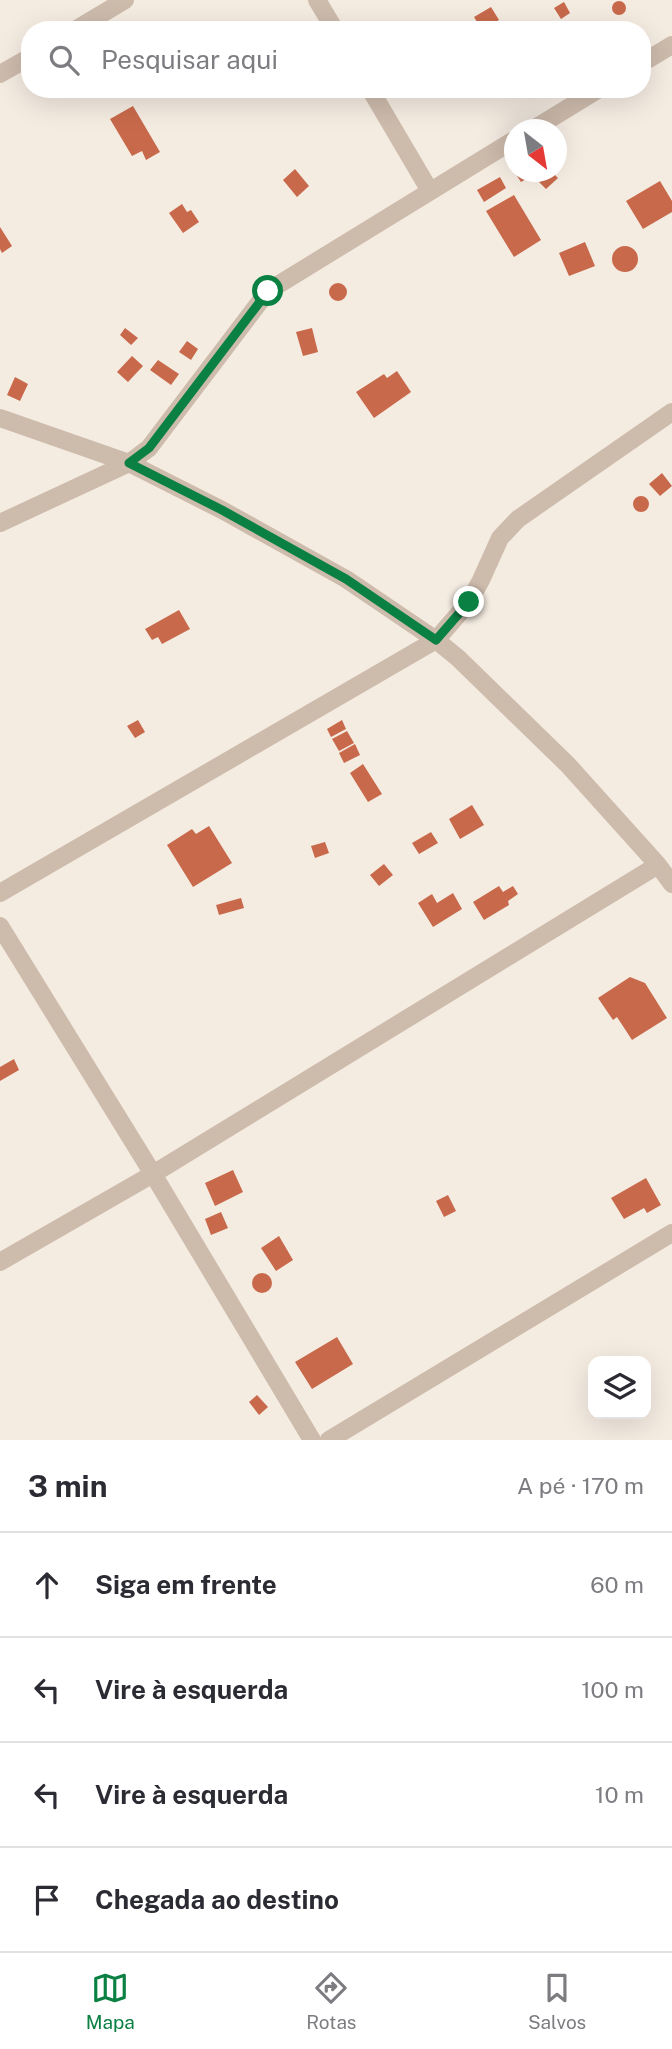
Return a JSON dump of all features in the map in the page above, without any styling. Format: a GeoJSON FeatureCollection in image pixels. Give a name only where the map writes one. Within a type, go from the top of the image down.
{"type":"FeatureCollection","features":[{"type":"Feature","properties":{"kind":"street"},"geometry":{"type":"LineString","coordinates":[[90,21],[125,0]]}},
{"type":"Feature","properties":{"kind":"street"},"geometry":{"type":"LineString","coordinates":[[317,0],[330,21]]}},
{"type":"Feature","properties":{"kind":"street"},"geometry":{"type":"LineString","coordinates":[[651,58],[672,45]]}},
{"type":"Feature","properties":{"kind":"street"},"geometry":{"type":"LineString","coordinates":[[0,74],[21,62]]}},
{"type":"Feature","properties":{"kind":"street"},"geometry":{"type":"LineString","coordinates":[[375,98],[430,191]]}},
{"type":"Feature","properties":{"kind":"street"},"geometry":{"type":"LineString","coordinates":[[550,119],[584,98]]}},
{"type":"Feature","properties":{"kind":"street"},"geometry":{"type":"LineString","coordinates":[[0,523],[129,463],[149,448],[268,291],[504,146]]}},
{"type":"Feature","properties":{"kind":"street"},"geometry":{"type":"LineString","coordinates":[[0,893],[436,640],[469,602],[500,538],[518,519],[672,412]]}},
{"type":"Feature","properties":{"kind":"street"},"geometry":{"type":"LineString","coordinates":[[0,418],[129,463],[222,510],[346,579],[436,640],[568,765],[672,884]]}},
{"type":"Feature","properties":{"kind":"street"},"geometry":{"type":"LineString","coordinates":[[0,1262],[153,1174],[658,865]]}},
{"type":"Feature","properties":{"kind":"street"},"geometry":{"type":"LineString","coordinates":[[0,926],[153,1174],[312,1440]]}},
{"type":"Feature","properties":{"kind":"street"},"geometry":{"type":"LineString","coordinates":[[328,1440],[672,1233]]}},
{"type":"Feature","properties":{"kind":"building"},"geometry":{"type":"Polygon","coordinates":[[[619,1],[624,3],[624,13],[619,15],[614,13],[612,8],[614,3],[619,1]]]}},
{"type":"Feature","properties":{"kind":"building"},"geometry":{"type":"Polygon","coordinates":[[[564,2],[570,13],[561,19],[554,8],[564,2]]]}},
{"type":"Feature","properties":{"kind":"building"},"geometry":{"type":"Polygon","coordinates":[[[491,7],[499,20],[476,21],[474,17],[491,7]]]}},
{"type":"Feature","properties":{"kind":"building"},"geometry":{"type":"Polygon","coordinates":[[[133,106],[160,152],[146,160],[142,151],[132,156],[110,119],[133,106]]]}},
{"type":"Feature","properties":{"kind":"building"},"geometry":{"type":"Polygon","coordinates":[[[295,169],[309,186],[297,197],[283,180],[295,169]]]}},
{"type":"Feature","properties":{"kind":"building"},"geometry":{"type":"Polygon","coordinates":[[[500,177],[506,188],[484,202],[477,190],[500,177]]]}},
{"type":"Feature","properties":{"kind":"building"},"geometry":{"type":"Polygon","coordinates":[[[660,181],[672,201],[672,212],[643,229],[626,201],[660,181]]]}},
{"type":"Feature","properties":{"kind":"building"},"geometry":{"type":"Polygon","coordinates":[[[539,182],[554,182],[546,189],[539,182]]]}},
{"type":"Feature","properties":{"kind":"building"},"geometry":{"type":"Polygon","coordinates":[[[514,195],[541,240],[514,257],[486,211],[514,195]]]}},
{"type":"Feature","properties":{"kind":"building"},"geometry":{"type":"Polygon","coordinates":[[[182,204],[187,212],[191,210],[199,222],[183,233],[169,213],[182,204]]]}},
{"type":"Feature","properties":{"kind":"building"},"geometry":{"type":"Polygon","coordinates":[[[0,227],[12,246],[2,253],[0,249],[0,227]]]}},
{"type":"Feature","properties":{"kind":"building"},"geometry":{"type":"Polygon","coordinates":[[[585,242],[595,266],[569,276],[559,253],[585,242]]]}},
{"type":"Feature","properties":{"kind":"building"},"geometry":{"type":"Polygon","coordinates":[[[625,246],[634,250],[638,259],[634,268],[625,272],[616,268],[612,259],[616,250],[625,246]]]}},
{"type":"Feature","properties":{"kind":"building"},"geometry":{"type":"Polygon","coordinates":[[[338,283],[344,286],[347,292],[344,298],[338,301],[332,298],[329,292],[332,286],[338,283]]]}},
{"type":"Feature","properties":{"kind":"building"},"geometry":{"type":"Polygon","coordinates":[[[125,328],[138,338],[131,345],[120,335],[125,328]]]}},
{"type":"Feature","properties":{"kind":"building"},"geometry":{"type":"Polygon","coordinates":[[[312,328],[318,352],[303,356],[296,332],[312,328]]]}},
{"type":"Feature","properties":{"kind":"building"},"geometry":{"type":"Polygon","coordinates":[[[187,341],[198,349],[191,360],[179,352],[187,341]]]}},
{"type":"Feature","properties":{"kind":"building"},"geometry":{"type":"Polygon","coordinates":[[[132,356],[143,366],[128,382],[117,372],[132,356]]]}},
{"type":"Feature","properties":{"kind":"building"},"geometry":{"type":"Polygon","coordinates":[[[158,360],[179,374],[171,385],[150,370],[158,360]]]}},
{"type":"Feature","properties":{"kind":"building"},"geometry":{"type":"Polygon","coordinates":[[[397,371],[411,392],[374,418],[356,392],[384,374],[387,378],[397,371]]]}},
{"type":"Feature","properties":{"kind":"building"},"geometry":{"type":"Polygon","coordinates":[[[15,377],[28,384],[20,401],[7,395],[15,377]]]}},
{"type":"Feature","properties":{"kind":"building"},"geometry":{"type":"Polygon","coordinates":[[[662,473],[672,486],[660,496],[649,484],[662,473]]]}},
{"type":"Feature","properties":{"kind":"building"},"geometry":{"type":"Polygon","coordinates":[[[638,496],[644,496],[649,504],[647,510],[638,512],[633,507],[633,501],[638,496]]]}},
{"type":"Feature","properties":{"kind":"building"},"geometry":{"type":"Polygon","coordinates":[[[179,610],[190,629],[162,644],[158,637],[152,640],[145,629],[179,610]]]}},
{"type":"Feature","properties":{"kind":"building"},"geometry":{"type":"Polygon","coordinates":[[[138,720],[145,732],[135,738],[127,726],[138,720]]]}},
{"type":"Feature","properties":{"kind":"building"},"geometry":{"type":"Polygon","coordinates":[[[342,720],[346,729],[331,737],[327,729],[342,720]]]}},
{"type":"Feature","properties":{"kind":"building"},"geometry":{"type":"Polygon","coordinates":[[[347,731],[354,743],[339,751],[332,739],[347,731]]]}},
{"type":"Feature","properties":{"kind":"building"},"geometry":{"type":"Polygon","coordinates":[[[355,744],[360,755],[344,763],[339,753],[355,744]]]}},
{"type":"Feature","properties":{"kind":"building"},"geometry":{"type":"Polygon","coordinates":[[[363,764],[382,794],[368,802],[350,773],[363,764]]]}},
{"type":"Feature","properties":{"kind":"building"},"geometry":{"type":"Polygon","coordinates":[[[472,805],[484,825],[460,839],[449,819],[472,805]]]}},
{"type":"Feature","properties":{"kind":"building"},"geometry":{"type":"Polygon","coordinates":[[[209,826],[232,863],[193,887],[167,845],[192,829],[196,834],[209,826]]]}},
{"type":"Feature","properties":{"kind":"building"},"geometry":{"type":"Polygon","coordinates":[[[431,832],[438,843],[419,854],[412,843],[431,832]]]}},
{"type":"Feature","properties":{"kind":"building"},"geometry":{"type":"Polygon","coordinates":[[[325,842],[329,853],[315,858],[311,846],[325,842]]]}},
{"type":"Feature","properties":{"kind":"building"},"geometry":{"type":"Polygon","coordinates":[[[384,864],[393,875],[379,886],[370,875],[384,864]]]}},
{"type":"Feature","properties":{"kind":"building"},"geometry":{"type":"Polygon","coordinates":[[[499,886],[503,892],[513,886],[518,894],[508,901],[509,905],[484,920],[473,902],[499,886]]]}},
{"type":"Feature","properties":{"kind":"building"},"geometry":{"type":"Polygon","coordinates":[[[453,893],[462,909],[433,927],[418,903],[432,894],[437,903],[453,893]]]}},
{"type":"Feature","properties":{"kind":"building"},"geometry":{"type":"Polygon","coordinates":[[[241,898],[244,908],[219,915],[216,905],[241,898]]]}},
{"type":"Feature","properties":{"kind":"building"},"geometry":{"type":"Polygon","coordinates":[[[630,977],[645,983],[667,1018],[632,1040],[617,1017],[613,1020],[598,998],[630,977]]]}},
{"type":"Feature","properties":{"kind":"building"},"geometry":{"type":"Polygon","coordinates":[[[14,1059],[19,1070],[0,1081],[0,1067],[14,1059]]]}},
{"type":"Feature","properties":{"kind":"building"},"geometry":{"type":"Polygon","coordinates":[[[233,1170],[243,1192],[215,1206],[205,1183],[233,1170]]]}},
{"type":"Feature","properties":{"kind":"building"},"geometry":{"type":"Polygon","coordinates":[[[646,1178],[661,1205],[647,1213],[644,1208],[624,1219],[611,1198],[646,1178]]]}},
{"type":"Feature","properties":{"kind":"building"},"geometry":{"type":"Polygon","coordinates":[[[448,1195],[456,1211],[444,1217],[436,1201],[448,1195]]]}},
{"type":"Feature","properties":{"kind":"building"},"geometry":{"type":"Polygon","coordinates":[[[221,1212],[228,1228],[211,1235],[205,1219],[221,1212]]]}},
{"type":"Feature","properties":{"kind":"building"},"geometry":{"type":"Polygon","coordinates":[[[279,1236],[293,1260],[276,1271],[261,1248],[279,1236]]]}},
{"type":"Feature","properties":{"kind":"building"},"geometry":{"type":"Polygon","coordinates":[[[262,1273],[269,1276],[272,1283],[269,1290],[262,1293],[255,1290],[252,1283],[255,1276],[262,1273]]]}},
{"type":"Feature","properties":{"kind":"building"},"geometry":{"type":"Polygon","coordinates":[[[337,1337],[353,1364],[312,1389],[295,1362],[337,1337]]]}},
{"type":"Feature","properties":{"kind":"building"},"geometry":{"type":"Polygon","coordinates":[[[257,1395],[268,1407],[259,1415],[249,1402],[257,1395]]]}},
{"type":"Feature","properties":{"kind":"route"},"geometry":{"type":"LineString","coordinates":[[268,291],[149,448],[129,463],[222,510],[346,579],[436,640],[469,602]]}}]}
